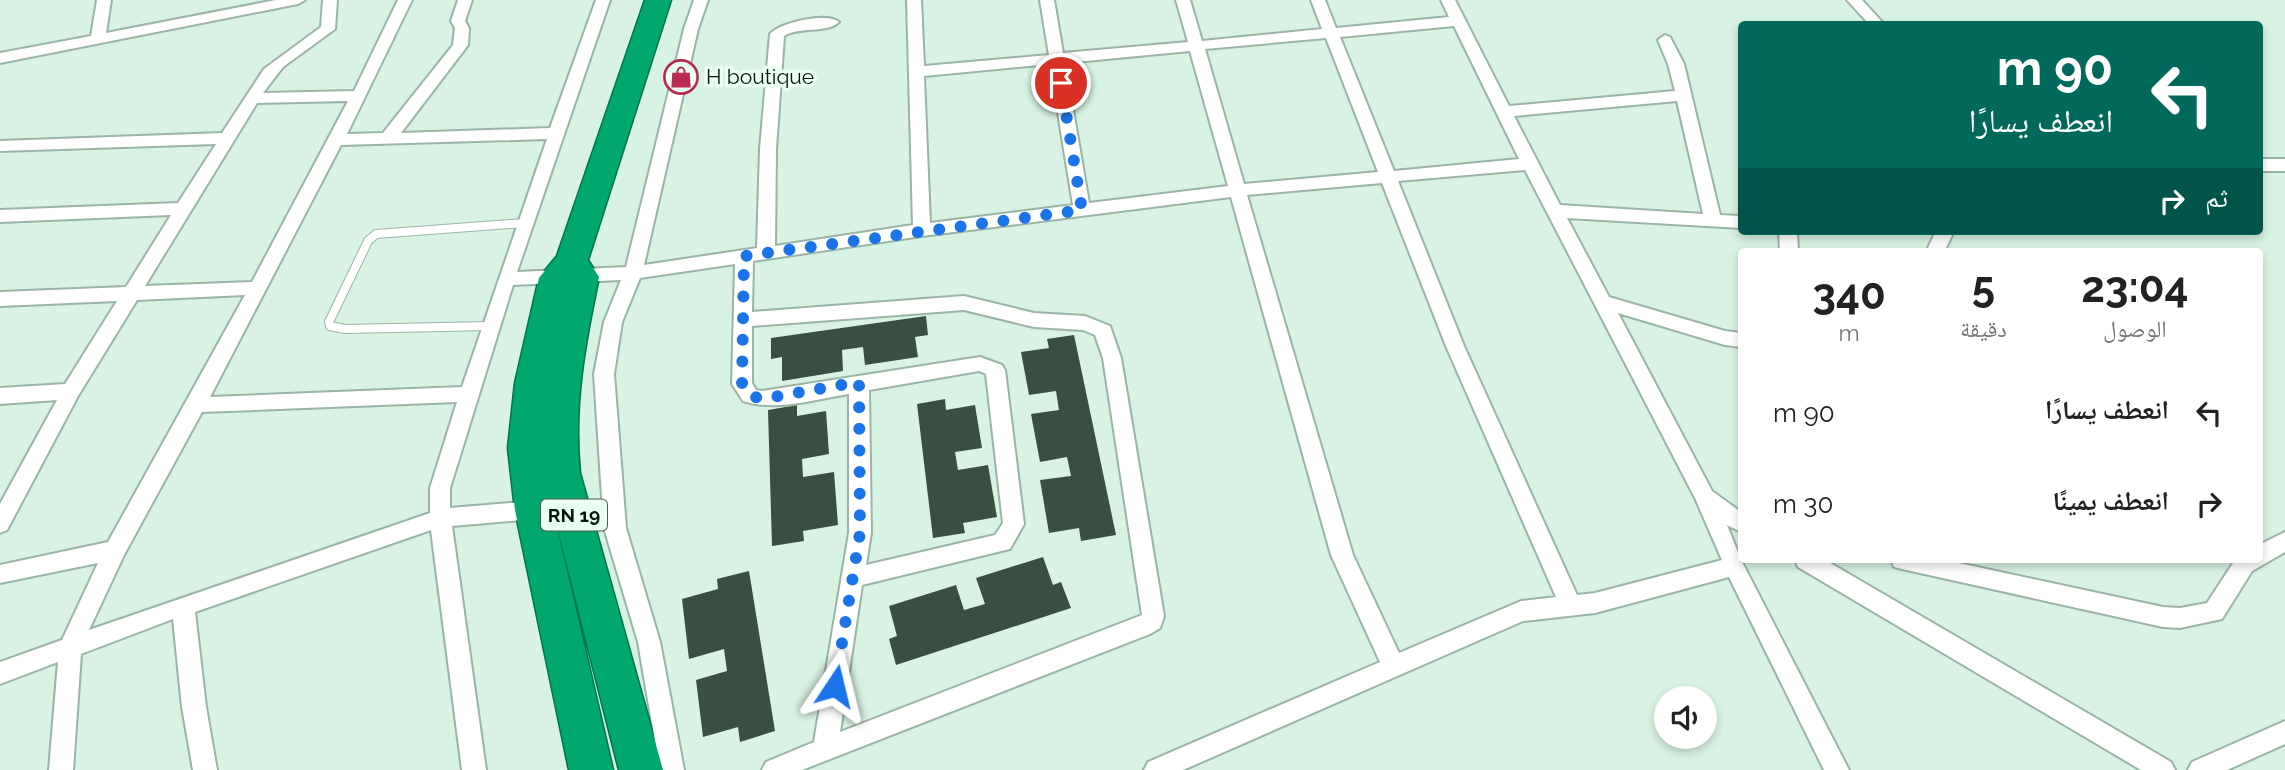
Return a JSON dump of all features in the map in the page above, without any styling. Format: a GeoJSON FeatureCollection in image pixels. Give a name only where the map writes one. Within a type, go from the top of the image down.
{"type":"FeatureCollection","features":[{"type":"Feature","properties":{"kind":"highway","name":"RN 19"},"geometry":{"type":"LineString","coordinates":[[592,770],[534,510],[526,448],[528,419],[532,383],[658,0]]}},
{"type":"Feature","properties":{"kind":"highway","name":"RN 19"},"geometry":{"type":"LineString","coordinates":[[570,272],[563,369],[557,408],[557,441],[562,473],[641,770]]}},
{"type":"Feature","properties":{"kind":"street"},"geometry":{"type":"LineString","coordinates":[[98,39],[104,0]]}},
{"type":"Feature","properties":{"kind":"street"},"geometry":{"type":"LineString","coordinates":[[196,20],[202,0]]}},
{"type":"Feature","properties":{"kind":"street"},"geometry":{"type":"LineString","coordinates":[[0,58],[298,0]]}},
{"type":"Feature","properties":{"kind":"street"},"geometry":{"type":"LineString","coordinates":[[0,524],[71,391],[264,76],[272,66],[328,29],[330,0]]}},
{"type":"Feature","properties":{"kind":"street"},"geometry":{"type":"LineString","coordinates":[[61,770],[70,648],[115,550],[196,405],[336,140],[405,0]]}},
{"type":"Feature","properties":{"kind":"street"},"geometry":{"type":"LineString","coordinates":[[388,138],[460,44],[462,28],[458,21],[465,0]]}},
{"type":"Feature","properties":{"kind":"street"},"geometry":{"type":"LineString","coordinates":[[474,770],[440,518],[440,488],[506,279],[603,0]]}},
{"type":"Feature","properties":{"kind":"street"},"geometry":{"type":"LineString","coordinates":[[672,770],[649,642],[615,528],[604,374],[613,322],[633,273],[691,29],[701,0]]}},
{"type":"Feature","properties":{"kind":"street"},"geometry":{"type":"LineString","coordinates":[[914,0],[922,230]]}},
{"type":"Feature","properties":{"kind":"street"},"geometry":{"type":"LineString","coordinates":[[1047,0],[1082,210]]}},
{"type":"Feature","properties":{"kind":"street"},"geometry":{"type":"LineString","coordinates":[[1183,0],[1342,555],[1393,666]]}},
{"type":"Feature","properties":{"kind":"street"},"geometry":{"type":"LineString","coordinates":[[1318,0],[1390,176],[1455,346],[1570,604]]}},
{"type":"Feature","properties":{"kind":"street"},"geometry":{"type":"LineString","coordinates":[[1448,0],[1554,211],[1705,497],[1735,566],[1837,770]]}},
{"type":"Feature","properties":{"kind":"street"},"geometry":{"type":"LineString","coordinates":[[1854,0],[1874,21]]}},
{"type":"Feature","properties":{"kind":"street"},"geometry":{"type":"LineString","coordinates":[[916,72],[1458,20]]}},
{"type":"Feature","properties":{"kind":"street"},"geometry":{"type":"LineString","coordinates":[[766,252],[768,149],[777,34],[788,27],[832,22]]}},
{"type":"Feature","properties":{"kind":"street"},"geometry":{"type":"LineString","coordinates":[[1665,40],[1676,64],[1713,220]]}},
{"type":"Feature","properties":{"kind":"street"},"geometry":{"type":"LineString","coordinates":[[1504,112],[1684,95]]}},
{"type":"Feature","properties":{"kind":"street"},"geometry":{"type":"LineString","coordinates":[[252,98],[359,96]]}},
{"type":"Feature","properties":{"kind":"street"},"geometry":{"type":"LineString","coordinates":[[336,140],[556,133]]}},
{"type":"Feature","properties":{"kind":"street"},"geometry":{"type":"LineString","coordinates":[[0,146],[227,138]]}},
{"type":"Feature","properties":{"kind":"street"},"geometry":{"type":"LineString","coordinates":[[506,279],[570,272],[633,273],[922,230],[1238,190],[1530,164]]}},
{"type":"Feature","properties":{"kind":"street"},"geometry":{"type":"LineString","coordinates":[[2263,165],[2285,165]]}},
{"type":"Feature","properties":{"kind":"street"},"geometry":{"type":"LineString","coordinates":[[0,216],[183,209]]}},
{"type":"Feature","properties":{"kind":"street"},"geometry":{"type":"LineString","coordinates":[[1554,211],[1738,222]]}},
{"type":"Feature","properties":{"kind":"street"},"geometry":{"type":"LineString","coordinates":[[744,256],[742,384],[750,396],[762,399],[779,398],[859,382],[980,364],[992,366],[995,370],[1014,524],[1002,543],[855,577]]}},
{"type":"Feature","properties":{"kind":"street"},"geometry":{"type":"LineString","coordinates":[[0,299],[257,288]]}},
{"type":"Feature","properties":{"kind":"street"},"geometry":{"type":"LineString","coordinates":[[1602,302],[1738,340]]}},
{"type":"Feature","properties":{"kind":"street"},"geometry":{"type":"LineString","coordinates":[[743,320],[964,303],[1034,320],[1092,325],[1103,331],[1112,358],[1153,620],[1142,627],[774,770]]}},
{"type":"Feature","properties":{"kind":"street"},"geometry":{"type":"LineString","coordinates":[[825,749],[855,577],[860,533],[859,382]]}},
{"type":"Feature","properties":{"kind":"street"},"geometry":{"type":"LineString","coordinates":[[0,396],[71,391]]}},
{"type":"Feature","properties":{"kind":"street"},"geometry":{"type":"LineString","coordinates":[[196,405],[468,394]]}},
{"type":"Feature","properties":{"kind":"street"},"geometry":{"type":"LineString","coordinates":[[1705,497],[1738,521]]}},
{"type":"Feature","properties":{"kind":"street"},"geometry":{"type":"LineString","coordinates":[[0,673],[183,606],[440,518],[534,510]]}},
{"type":"Feature","properties":{"kind":"street"},"geometry":{"type":"LineString","coordinates":[[2263,554],[2285,541]]}},
{"type":"Feature","properties":{"kind":"street"},"geometry":{"type":"LineString","coordinates":[[0,574],[115,550]]}},
{"type":"Feature","properties":{"kind":"street"},"geometry":{"type":"LineString","coordinates":[[1811,563],[2163,770]]}},
{"type":"Feature","properties":{"kind":"street"},"geometry":{"type":"LineString","coordinates":[[1916,563],[2163,617],[2180,618],[2214,612],[2225,598],[2236,574],[2249,563]]}},
{"type":"Feature","properties":{"kind":"street"},"geometry":{"type":"LineString","coordinates":[[1156,770],[1521,611],[1595,603],[1735,566]]}},
{"type":"Feature","properties":{"kind":"street"},"geometry":{"type":"LineString","coordinates":[[183,606],[194,707],[205,770]]}},
{"type":"Feature","properties":{"kind":"street"},"geometry":{"type":"LineString","coordinates":[[2200,770],[2285,733]]}},
{"type":"Feature","properties":{"kind":"lane"},"geometry":{"type":"LineString","coordinates":[[491,326],[345,329],[330,326],[330,321],[368,241],[376,234],[525,223]]}},
{"type":"Feature","properties":{"kind":"building"},"geometry":{"type":"Polygon","coordinates":[[[926,316],[928,335],[915,337],[918,357],[865,365],[863,347],[842,350],[843,371],[782,381],[782,357],[771,359],[771,338],[926,316]]]}},
{"type":"Feature","properties":{"kind":"building"},"geometry":{"type":"Polygon","coordinates":[[[1074,335],[1116,535],[1081,541],[1079,528],[1049,533],[1040,480],[1071,476],[1067,457],[1040,462],[1031,414],[1059,410],[1056,391],[1029,395],[1021,352],[1049,348],[1047,339],[1074,335]]]}},
{"type":"Feature","properties":{"kind":"building"},"geometry":{"type":"Polygon","coordinates":[[[945,399],[946,410],[975,405],[982,448],[955,452],[958,470],[988,465],[997,517],[963,523],[965,533],[933,538],[917,404],[945,399]]]}},
{"type":"Feature","properties":{"kind":"building"},"geometry":{"type":"Polygon","coordinates":[[[797,405],[797,416],[826,411],[829,454],[802,459],[803,477],[834,472],[838,525],[803,531],[804,541],[772,546],[768,410],[797,405]]]}},
{"type":"Feature","properties":{"kind":"building"},"geometry":{"type":"Polygon","coordinates":[[[1043,557],[1053,585],[1061,582],[1071,608],[896,665],[889,639],[897,636],[889,606],[956,585],[964,610],[985,604],[976,578],[1043,557]]]}},
{"type":"Feature","properties":{"kind":"building"},"geometry":{"type":"Polygon","coordinates":[[[749,571],[775,731],[740,742],[738,727],[703,737],[696,680],[727,671],[724,649],[689,659],[682,599],[718,589],[717,579],[749,571]]]}},
{"type":"Feature","properties":{"kind":"place","name":"H boutique"},"geometry":{"type":"Point","coordinates":[681,77]}},
{"type":"Feature","properties":{"kind":"route"},"geometry":{"type":"LineString","coordinates":[[835,686],[855,577],[860,533],[859,382],[779,398],[762,399],[750,396],[744,391],[744,256],[1082,210],[1061,83]]}}]}
